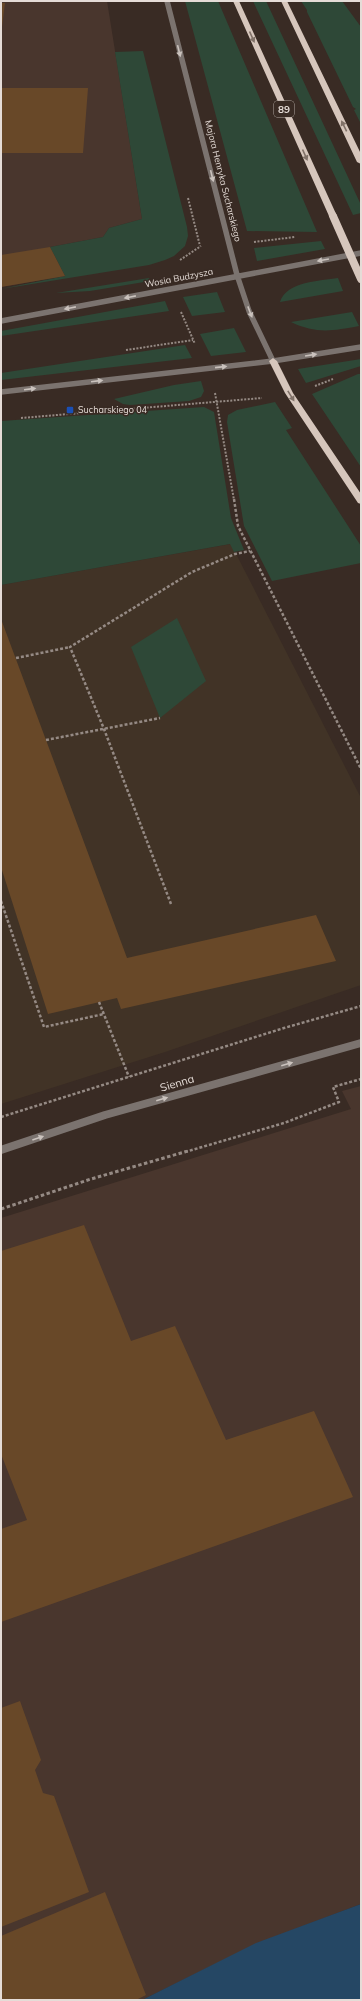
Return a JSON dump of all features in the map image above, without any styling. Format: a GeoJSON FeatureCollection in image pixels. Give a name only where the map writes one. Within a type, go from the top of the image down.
{"type":"FeatureCollection","features":[{"type":"Feature","properties":{"kind":"highway","name":"89"},"geometry":{"type":"LineString","coordinates":[[236,1],[361,279]]}},
{"type":"Feature","properties":{"kind":"highway"},"geometry":{"type":"LineString","coordinates":[[284,1],[361,162]]}},
{"type":"Feature","properties":{"kind":"highway"},"geometry":{"type":"LineString","coordinates":[[273,361],[289,393],[361,501]]}},
{"type":"Feature","properties":{"kind":"street","name":"Majora Henryka Sucharskiego"},"geometry":{"type":"LineString","coordinates":[[167,1],[237,275],[250,311],[273,361]]}},
{"type":"Feature","properties":{"kind":"street","name":"Wosia Budzysza"},"geometry":{"type":"LineString","coordinates":[[1,321],[237,275],[361,253]]}},
{"type":"Feature","properties":{"kind":"street"},"geometry":{"type":"LineString","coordinates":[[1,392],[273,361],[361,347]]}},
{"type":"Feature","properties":{"kind":"street","name":"Sienna"},"geometry":{"type":"LineString","coordinates":[[1,1150],[105,1115],[361,1043]]}},
{"type":"Feature","properties":{"kind":"path"},"geometry":{"type":"LineString","coordinates":[[168,289],[185,321],[206,369],[218,402],[238,526],[361,769]]}},
{"type":"Feature","properties":{"kind":"path"},"geometry":{"type":"LineString","coordinates":[[16,418],[218,402],[289,393],[309,388],[335,378]]}},
{"type":"Feature","properties":{"kind":"path"},"geometry":{"type":"LineString","coordinates":[[16,658],[70,647],[192,572],[235,554],[250,551]]}},
{"type":"Feature","properties":{"kind":"path"},"geometry":{"type":"LineString","coordinates":[[70,647],[104,729],[171,904]]}},
{"type":"Feature","properties":{"kind":"path"},"geometry":{"type":"LineString","coordinates":[[46,740],[160,718]]}},
{"type":"Feature","properties":{"kind":"path"},"geometry":{"type":"LineString","coordinates":[[1,901],[44,1027],[104,1014]]}},
{"type":"Feature","properties":{"kind":"path"},"geometry":{"type":"LineString","coordinates":[[99,1002],[129,1077]]}},
{"type":"Feature","properties":{"kind":"path"},"geometry":{"type":"LineString","coordinates":[[1,1117],[361,1006]]}},
{"type":"Feature","properties":{"kind":"path"},"geometry":{"type":"LineString","coordinates":[[1,1209],[91,1179],[284,1123],[340,1102],[333,1087],[361,1080]]}},
{"type":"Feature","properties":{"kind":"shaded area"},"geometry":{"type":"Polygon","coordinates":[[[1,1],[107,1],[142,219],[109,228],[103,237],[50,247],[65,276],[1,287],[1,1]]]}},
{"type":"Feature","properties":{"kind":"shaded area"},"geometry":{"type":"Polygon","coordinates":[[[231,544],[361,798],[361,985],[165,1052],[1,1104],[1,585],[231,544]]]}},
{"type":"Feature","properties":{"kind":"shaded area"},"geometry":{"type":"Polygon","coordinates":[[[361,1086],[361,1904],[256,1944],[142,2000],[1,2000],[1,1218],[351,1109],[342,1091],[361,1086]]]}},
{"type":"Feature","properties":{"kind":"green space"},"geometry":{"type":"Polygon","coordinates":[[[185,1],[218,1],[317,232],[247,231],[185,1]]]}},
{"type":"Feature","properties":{"kind":"green space"},"geometry":{"type":"Polygon","coordinates":[[[253,1],[266,1],[361,205],[361,213],[353,215],[253,1]]]}},
{"type":"Feature","properties":{"kind":"green space"},"geometry":{"type":"Polygon","coordinates":[[[301,1],[342,1],[361,27],[361,124],[354,110],[356,109],[353,107],[307,10],[301,1]]]}},
{"type":"Feature","properties":{"kind":"green space"},"geometry":{"type":"Polygon","coordinates":[[[143,51],[187,227],[188,236],[185,246],[174,256],[149,265],[1,289],[65,276],[50,247],[103,237],[109,228],[142,219],[115,52],[143,51]]]}},
{"type":"Feature","properties":{"kind":"green space"},"geometry":{"type":"Polygon","coordinates":[[[321,241],[325,249],[257,261],[254,248],[321,241]]]}},
{"type":"Feature","properties":{"kind":"green space"},"geometry":{"type":"Polygon","coordinates":[[[149,278],[150,281],[90,291],[56,293],[149,278]]]}},
{"type":"Feature","properties":{"kind":"green space"},"geometry":{"type":"Polygon","coordinates":[[[338,278],[343,291],[280,302],[289,290],[297,286],[314,281],[338,278]]]}},
{"type":"Feature","properties":{"kind":"green space"},"geometry":{"type":"Polygon","coordinates":[[[217,292],[225,312],[192,316],[183,297],[217,292]]]}},
{"type":"Feature","properties":{"kind":"green space"},"geometry":{"type":"Polygon","coordinates":[[[165,301],[169,311],[1,336],[1,331],[165,301]]]}},
{"type":"Feature","properties":{"kind":"green space"},"geometry":{"type":"Polygon","coordinates":[[[352,312],[359,326],[332,330],[316,330],[291,322],[352,312]]]}},
{"type":"Feature","properties":{"kind":"green space"},"geometry":{"type":"Polygon","coordinates":[[[234,328],[246,352],[211,356],[200,334],[234,328]]]}},
{"type":"Feature","properties":{"kind":"green space"},"geometry":{"type":"Polygon","coordinates":[[[185,345],[192,358],[1,380],[1,373],[185,345]]]}},
{"type":"Feature","properties":{"kind":"green space"},"geometry":{"type":"Polygon","coordinates":[[[361,359],[361,366],[306,383],[298,369],[361,359]]]}},
{"type":"Feature","properties":{"kind":"green space"},"geometry":{"type":"Polygon","coordinates":[[[361,374],[361,467],[312,394],[361,374]]]}},
{"type":"Feature","properties":{"kind":"green space"},"geometry":{"type":"Polygon","coordinates":[[[201,381],[204,391],[201,397],[189,401],[130,405],[123,404],[114,399],[174,385],[201,381]]]}},
{"type":"Feature","properties":{"kind":"green space"},"geometry":{"type":"Polygon","coordinates":[[[275,402],[292,428],[286,430],[361,546],[361,563],[272,581],[244,526],[227,422],[228,415],[237,410],[275,402]]]}},
{"type":"Feature","properties":{"kind":"green space"},"geometry":{"type":"Polygon","coordinates":[[[204,407],[214,412],[231,518],[244,550],[234,552],[230,544],[1,585],[1,421],[204,407]]]}},
{"type":"Feature","properties":{"kind":"green space"},"geometry":{"type":"Polygon","coordinates":[[[177,618],[206,681],[160,718],[131,647],[177,618]]]}},
{"type":"Feature","properties":{"kind":"water"},"geometry":{"type":"Polygon","coordinates":[[[361,1904],[361,2000],[142,2000],[256,1943],[361,1904]]]}},
{"type":"Feature","properties":{"kind":"building"},"geometry":{"type":"Polygon","coordinates":[[[1,3],[5,3],[2,27],[1,27],[1,3]]]}},
{"type":"Feature","properties":{"kind":"building"},"geometry":{"type":"Polygon","coordinates":[[[1,88],[88,88],[83,153],[1,153],[1,88]]]}},
{"type":"Feature","properties":{"kind":"building"},"geometry":{"type":"Polygon","coordinates":[[[50,247],[65,276],[1,287],[1,255],[50,247]]]}},
{"type":"Feature","properties":{"kind":"building"},"geometry":{"type":"Polygon","coordinates":[[[1,619],[127,958],[316,915],[336,961],[121,1009],[117,998],[48,1014],[1,867],[1,619]]]}},
{"type":"Feature","properties":{"kind":"building"},"geometry":{"type":"Polygon","coordinates":[[[84,1225],[131,1341],[175,1326],[226,1440],[314,1411],[353,1497],[1,1622],[1,1529],[27,1520],[1,1454],[1,1251],[84,1225]]]}},
{"type":"Feature","properties":{"kind":"building"},"geometry":{"type":"Polygon","coordinates":[[[20,1701],[41,1760],[35,1770],[43,1793],[54,1796],[89,1892],[1,1927],[1,1708],[20,1701]]]}},
{"type":"Feature","properties":{"kind":"building"},"geometry":{"type":"Polygon","coordinates":[[[105,1892],[146,1995],[136,2000],[1,2000],[1,1936],[105,1892]]]}},
{"type":"Feature","properties":{"kind":"place","name":"Sucharskiego 04"},"geometry":{"type":"Point","coordinates":[70,410]}}]}
